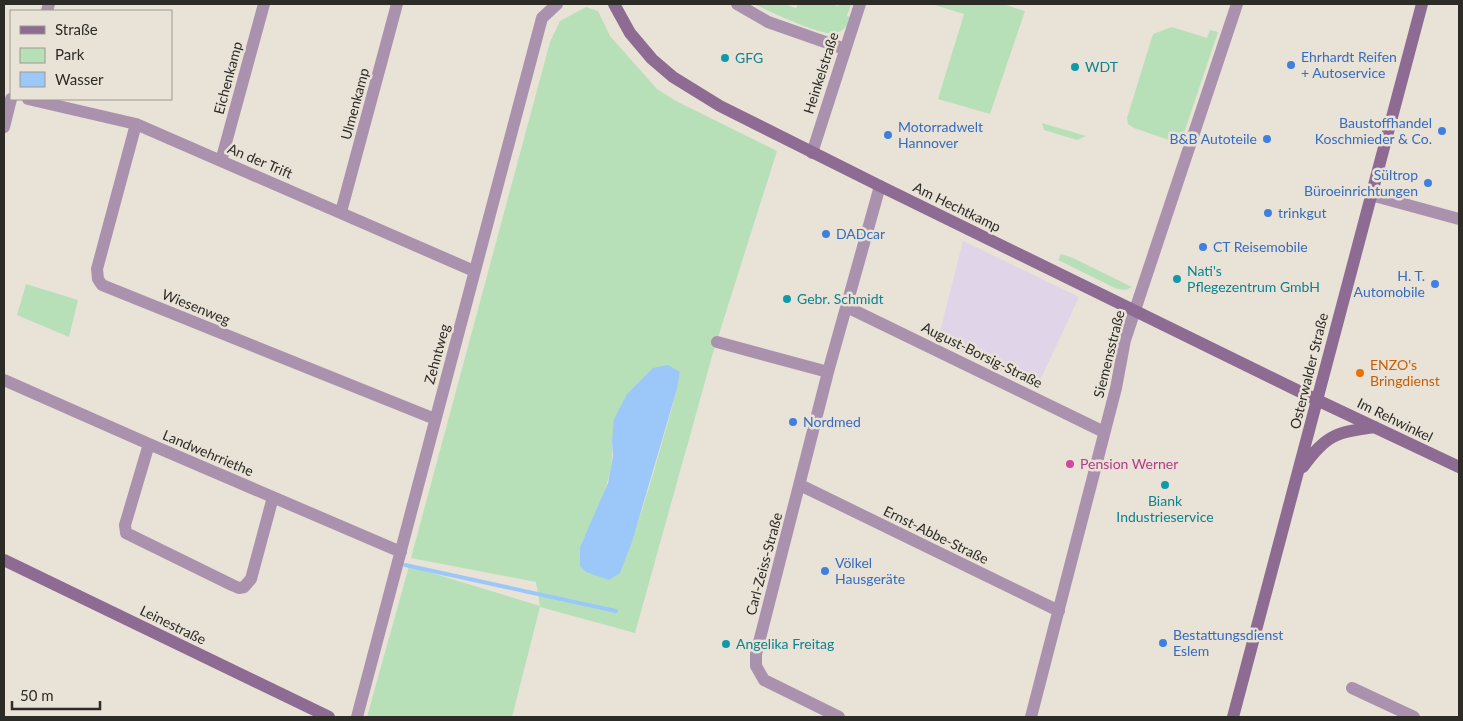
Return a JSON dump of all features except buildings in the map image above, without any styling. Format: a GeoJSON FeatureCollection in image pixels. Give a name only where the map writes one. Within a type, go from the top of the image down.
{"type":"FeatureCollection","features":[{"type":"Feature","properties":{"kind":"street","name":"Eichenkamp"},"geometry":{"type":"LineString","coordinates":[[221,161],[264,4]]}},
{"type":"Feature","properties":{"kind":"street","name":"Ulmenkamp"},"geometry":{"type":"LineString","coordinates":[[341,212],[397,4]]}},
{"type":"Feature","properties":{"kind":"street","name":"Zehntweg"},"geometry":{"type":"LineString","coordinates":[[357,717],[542,18],[556,4]]}},
{"type":"Feature","properties":{"kind":"street","name":"Am Hechtkamp"},"geometry":{"type":"LineString","coordinates":[[614,4],[639,46],[673,77],[720,106],[1317,400]]}},
{"type":"Feature","properties":{"kind":"street"},"geometry":{"type":"LineString","coordinates":[[737,4],[768,22],[845,49]]}},
{"type":"Feature","properties":{"kind":"street","name":"Heinkelstraße"},"geometry":{"type":"LineString","coordinates":[[812,152],[860,4]]}},
{"type":"Feature","properties":{"kind":"street","name":"Siemensstraße"},"geometry":{"type":"LineString","coordinates":[[1031,717],[1116,388],[1125,340],[1237,4]]}},
{"type":"Feature","properties":{"kind":"street","name":"Osterwalder Straße"},"geometry":{"type":"LineString","coordinates":[[1233,717],[1422,4]]}},
{"type":"Feature","properties":{"kind":"street"},"geometry":{"type":"LineString","coordinates":[[4,127],[10,100]]}},
{"type":"Feature","properties":{"kind":"street","name":"An der Trift"},"geometry":{"type":"LineString","coordinates":[[32,100],[136,124],[474,271]]}},
{"type":"Feature","properties":{"kind":"street","name":"Wiesenweg"},"geometry":{"type":"LineString","coordinates":[[136,124],[97,269],[98,279],[102,285],[435,418]]}},
{"type":"Feature","properties":{"kind":"street","name":"Carl-Zeiss-Straße"},"geometry":{"type":"LineString","coordinates":[[839,717],[769,684],[760,675],[756,666],[756,654],[828,372],[880,186]]}},
{"type":"Feature","properties":{"kind":"street"},"geometry":{"type":"LineString","coordinates":[[1371,195],[1459,219]]}},
{"type":"Feature","properties":{"kind":"street","name":"August-Borsig-Straße"},"geometry":{"type":"LineString","coordinates":[[847,306],[1104,432]]}},
{"type":"Feature","properties":{"kind":"street"},"geometry":{"type":"LineString","coordinates":[[717,342],[828,372]]}},
{"type":"Feature","properties":{"kind":"street","name":"Landwehrriethe"},"geometry":{"type":"LineString","coordinates":[[4,380],[401,552]]}},
{"type":"Feature","properties":{"kind":"street","name":"Im Rehwinkel"},"geometry":{"type":"LineString","coordinates":[[1317,400],[1459,467]]}},
{"type":"Feature","properties":{"kind":"street"},"geometry":{"type":"LineString","coordinates":[[1298,473],[1319,446],[1327,439],[1345,432],[1374,427]]}},
{"type":"Feature","properties":{"kind":"street"},"geometry":{"type":"LineString","coordinates":[[149,444],[124,530],[128,534],[239,588],[244,587],[251,579],[273,497]]}},
{"type":"Feature","properties":{"kind":"street","name":"Ernst-Abbe-Straße"},"geometry":{"type":"LineString","coordinates":[[800,485],[1059,611]]}},
{"type":"Feature","properties":{"kind":"street","name":"Leinestraße"},"geometry":{"type":"LineString","coordinates":[[4,560],[329,717]]}},
{"type":"Feature","properties":{"kind":"street"},"geometry":{"type":"LineString","coordinates":[[1352,688],[1414,717]]}},
{"type":"Feature","properties":{"kind":"shaded area"},"geometry":{"type":"Polygon","coordinates":[[[963,241],[1079,297],[1036,389],[938,340],[963,241]]]}},
{"type":"Feature","properties":{"kind":"green space"},"geometry":{"type":"Polygon","coordinates":[[[754,4],[784,4],[796,8],[798,4],[831,4],[838,6],[839,4],[851,4],[847,16],[851,17],[843,30],[828,33],[795,22],[754,4]]]}},
{"type":"Feature","properties":{"kind":"green space"},"geometry":{"type":"Polygon","coordinates":[[[931,4],[1003,4],[1025,11],[990,114],[938,99],[964,14],[931,4]]]}},
{"type":"Feature","properties":{"kind":"green space"},"geometry":{"type":"Polygon","coordinates":[[[586,7],[598,11],[610,36],[657,89],[676,101],[777,151],[713,353],[635,633],[540,607],[512,717],[367,717],[409,566],[540,606],[536,582],[411,558],[550,42],[560,21],[586,7]],[[680,372],[612,441],[612,455],[607,483],[598,509],[580,547],[620,573],[647,494],[672,409],[680,372]]]}},
{"type":"Feature","properties":{"kind":"green space"},"geometry":{"type":"Polygon","coordinates":[[[1172,27],[1207,38],[1210,30],[1218,32],[1181,142],[1178,143],[1134,128],[1128,124],[1127,118],[1153,34],[1172,27]]]}},
{"type":"Feature","properties":{"kind":"green space"},"geometry":{"type":"Polygon","coordinates":[[[1042,123],[1086,136],[1077,140],[1044,130],[1042,123]]]}},
{"type":"Feature","properties":{"kind":"green space"},"geometry":{"type":"Polygon","coordinates":[[[1061,254],[1132,287],[1126,290],[1117,289],[1058,260],[1061,254]]]}},
{"type":"Feature","properties":{"kind":"green space"},"geometry":{"type":"Polygon","coordinates":[[[26,284],[78,300],[69,337],[17,315],[26,284]]]}},
{"type":"Feature","properties":{"kind":"water"},"geometry":{"type":"Polygon","coordinates":[[[668,365],[680,372],[677,389],[632,542],[620,573],[609,580],[586,572],[580,566],[580,547],[608,483],[613,456],[614,419],[627,394],[653,368],[668,365]]]}},
{"type":"Feature","properties":{"kind":"waterway"},"geometry":{"type":"LineString","coordinates":[[405,565],[616,611]]}},
{"type":"Feature","properties":{"kind":"place","name":"GFG"},"geometry":{"type":"Point","coordinates":[725,58]}},
{"type":"Feature","properties":{"kind":"place","name":"Ehrhardt Reifen + Autoservice"},"geometry":{"type":"Point","coordinates":[1291,65]}},
{"type":"Feature","properties":{"kind":"place","name":"WDT"},"geometry":{"type":"Point","coordinates":[1075,67]}},
{"type":"Feature","properties":{"kind":"place","name":"Baustoffhandel Koschmieder & Co."},"geometry":{"type":"Point","coordinates":[1442,131]}},
{"type":"Feature","properties":{"kind":"place","name":"Motorradwelt Hannover"},"geometry":{"type":"Point","coordinates":[888,135]}},
{"type":"Feature","properties":{"kind":"place","name":"B&B Autoteile"},"geometry":{"type":"Point","coordinates":[1267,139]}},
{"type":"Feature","properties":{"kind":"place","name":"Sültrop Büroeinrichtungen"},"geometry":{"type":"Point","coordinates":[1428,183]}},
{"type":"Feature","properties":{"kind":"place","name":"trinkgut"},"geometry":{"type":"Point","coordinates":[1268,213]}},
{"type":"Feature","properties":{"kind":"place","name":"DADcar"},"geometry":{"type":"Point","coordinates":[826,234]}},
{"type":"Feature","properties":{"kind":"place","name":"CT Reisemobile"},"geometry":{"type":"Point","coordinates":[1203,247]}},
{"type":"Feature","properties":{"kind":"place","name":"Nati's Pflegezentrum GmbH"},"geometry":{"type":"Point","coordinates":[1177,279]}},
{"type":"Feature","properties":{"kind":"place","name":"H. T. Automobile"},"geometry":{"type":"Point","coordinates":[1435,284]}},
{"type":"Feature","properties":{"kind":"place","name":"Gebr. Schmidt"},"geometry":{"type":"Point","coordinates":[787,299]}},
{"type":"Feature","properties":{"kind":"place","name":"ENZO's Bringdienst"},"geometry":{"type":"Point","coordinates":[1360,373]}},
{"type":"Feature","properties":{"kind":"place","name":"Nordmed"},"geometry":{"type":"Point","coordinates":[793,422]}},
{"type":"Feature","properties":{"kind":"place","name":"Pension Werner"},"geometry":{"type":"Point","coordinates":[1070,464]}},
{"type":"Feature","properties":{"kind":"place","name":"Biank Industrieservice"},"geometry":{"type":"Point","coordinates":[1165,485]}},
{"type":"Feature","properties":{"kind":"place","name":"Völkel Hausgeräte"},"geometry":{"type":"Point","coordinates":[825,571]}},
{"type":"Feature","properties":{"kind":"place","name":"Bestattungsdienst Eslem"},"geometry":{"type":"Point","coordinates":[1163,643]}},
{"type":"Feature","properties":{"kind":"place","name":"Angelika Freitag"},"geometry":{"type":"Point","coordinates":[726,644]}}]}
